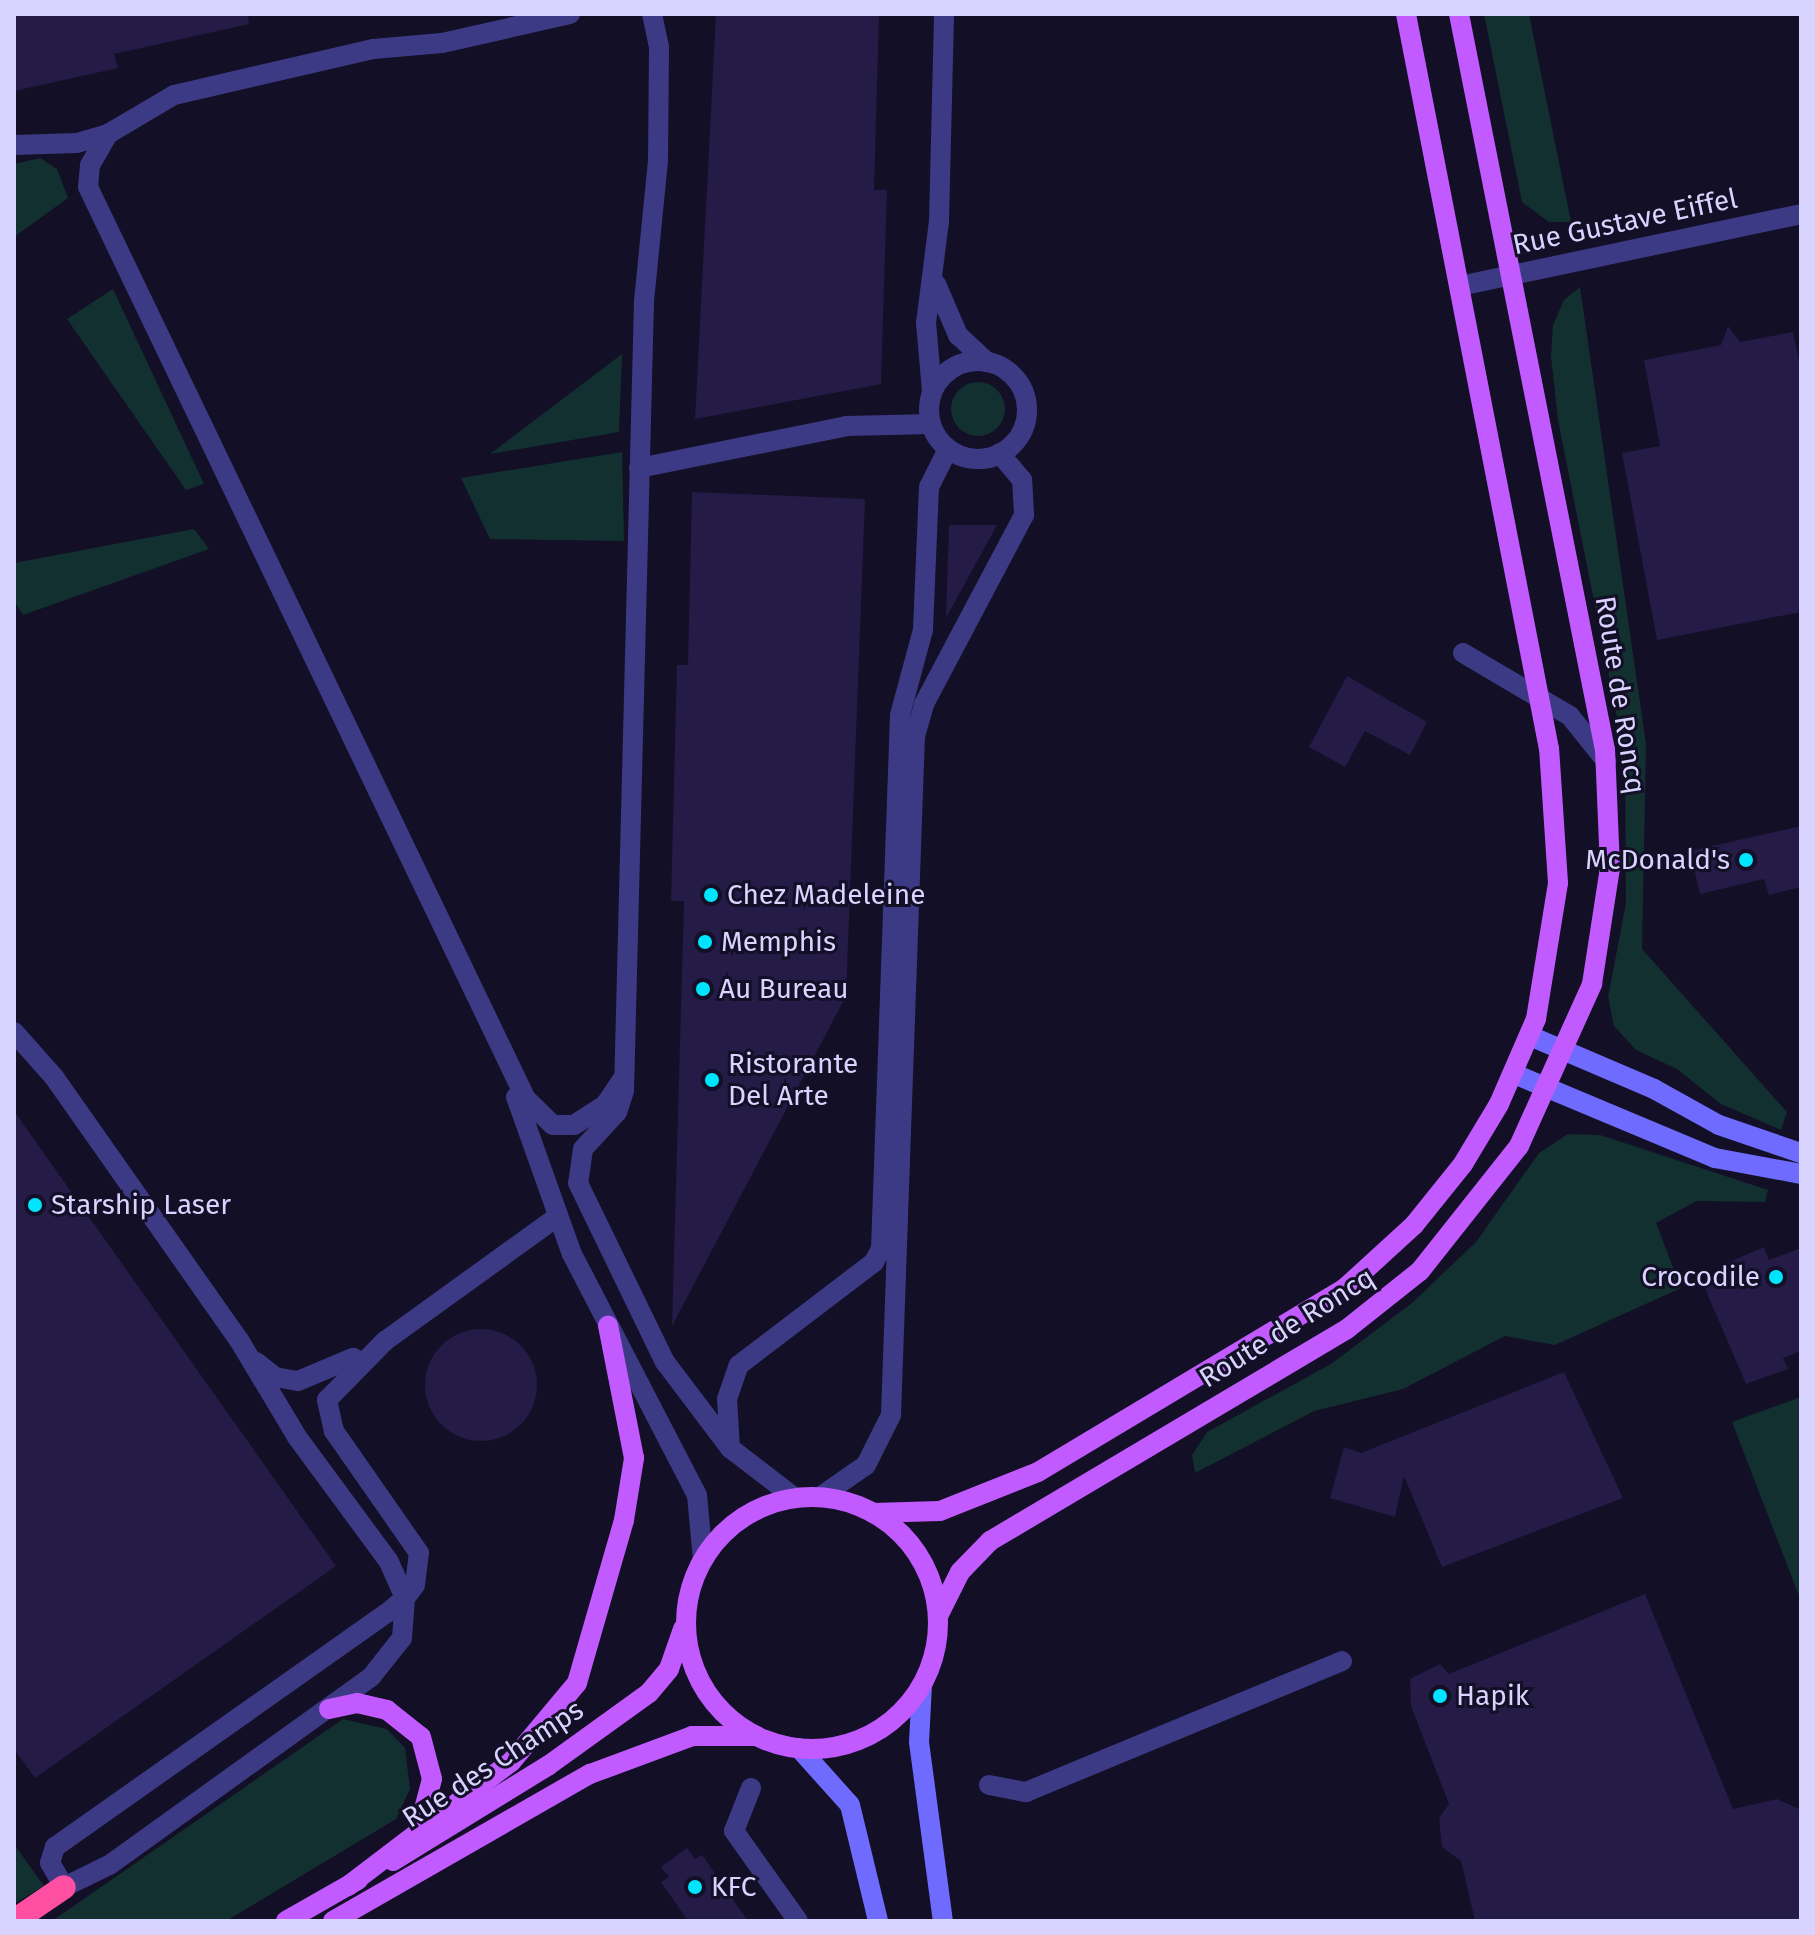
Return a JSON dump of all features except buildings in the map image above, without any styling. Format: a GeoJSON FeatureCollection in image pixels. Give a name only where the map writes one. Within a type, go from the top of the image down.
{"type":"FeatureCollection","features":[{"type":"Feature","properties":{"kind":"highway"},"geometry":{"type":"LineString","coordinates":[[14,1921],[64,1887]]}},
{"type":"Feature","properties":{"kind":"main road","name":"Route de Roncq"},"geometry":{"type":"LineString","coordinates":[[873,1513],[940,1511],[1038,1472],[1326,1301],[1380,1260],[1432,1204],[1477,1143],[1514,1074],[1530,1036],[1547,976],[1558,883],[1554,787],[1540,694],[1406,14]]}},
{"type":"Feature","properties":{"kind":"main road","name":"Route de Roncq"},"geometry":{"type":"LineString","coordinates":[[938,1616],[960,1572],[990,1541],[1347,1329],[1401,1288],[1488,1191],[1549,1091],[1592,984],[1606,918],[1611,826],[1606,761],[1459,14]]}},
{"type":"Feature","properties":{"kind":"main road"},"geometry":{"type":"LineString","coordinates":[[348,1886],[419,1828],[527,1748],[564,1706],[585,1666],[634,1458],[628,1404],[608,1326]]}},
{"type":"Feature","properties":{"kind":"main road"},"geometry":{"type":"LineString","coordinates":[[820,1497],[873,1513],[919,1556],[938,1616],[935,1652],[922,1685],[899,1715],[869,1735],[836,1747],[799,1748],[756,1736],[725,1715],[703,1685],[689,1650],[687,1613],[703,1560],[749,1514],[795,1498],[820,1497]]}},
{"type":"Feature","properties":{"kind":"main road","name":"Rue des Champs"},"geometry":{"type":"LineString","coordinates":[[286,1921],[515,1787],[649,1693],[669,1669],[687,1613]]}},
{"type":"Feature","properties":{"kind":"main road"},"geometry":{"type":"LineString","coordinates":[[329,1709],[357,1703],[387,1710],[421,1737],[432,1779],[419,1828]]}},
{"type":"Feature","properties":{"kind":"main road","name":"Rue des Champs"},"geometry":{"type":"LineString","coordinates":[[333,1921],[590,1774],[692,1736],[756,1736]]}},
{"type":"Feature","properties":{"kind":"street"},"geometry":{"type":"LineString","coordinates":[[570,14],[188,91],[144,109],[108,134],[90,165],[92,197],[502,1056],[534,1110],[564,1127],[605,1105],[624,1077]]}},
{"type":"Feature","properties":{"kind":"street"},"geometry":{"type":"LineString","coordinates":[[652,14],[659,47],[658,161],[646,238],[624,1077],[617,1112],[579,1160],[582,1199],[649,1338],[730,1448],[795,1498]]}},
{"type":"Feature","properties":{"kind":"street"},"geometry":{"type":"LineString","coordinates":[[935,280],[958,335],[987,362],[1014,376],[1026,403],[1021,433],[999,453],[970,458],[948,449],[931,424],[932,391],[926,323],[935,280],[944,14]]}},
{"type":"Feature","properties":{"kind":"street"},"geometry":{"type":"LineString","coordinates":[[14,145],[108,134]]}},
{"type":"Feature","properties":{"kind":"street","name":"Rue Gustave Eiffel"},"geometry":{"type":"LineString","coordinates":[[1460,286],[1801,214]]}},
{"type":"Feature","properties":{"kind":"street"},"geometry":{"type":"LineString","coordinates":[[932,391],[958,365],[987,362]]}},
{"type":"Feature","properties":{"kind":"street"},"geometry":{"type":"LineString","coordinates":[[639,468],[847,426],[931,424]]}},
{"type":"Feature","properties":{"kind":"street"},"geometry":{"type":"LineString","coordinates":[[730,1448],[727,1399],[739,1365],[874,1262],[881,1249],[900,715],[923,630],[929,487],[948,449]]}},
{"type":"Feature","properties":{"kind":"street"},"geometry":{"type":"LineString","coordinates":[[820,1497],[866,1465],[891,1415],[915,736],[929,693],[1024,515],[1022,480],[999,453]]}},
{"type":"Feature","properties":{"kind":"street"},"geometry":{"type":"LineString","coordinates":[[1463,653],[1540,694],[1582,727],[1606,761]]}},
{"type":"Feature","properties":{"kind":"street"},"geometry":{"type":"LineString","coordinates":[[14,1032],[54,1077],[251,1358],[297,1437],[389,1562],[405,1598]]}},
{"type":"Feature","properties":{"kind":"street"},"geometry":{"type":"LineString","coordinates":[[1530,1036],[1566,1050],[1719,1125],[1801,1153]]}},
{"type":"Feature","properties":{"kind":"street"},"geometry":{"type":"LineString","coordinates":[[502,1056],[557,1217],[608,1326],[697,1495],[703,1560]]}},
{"type":"Feature","properties":{"kind":"street"},"geometry":{"type":"LineString","coordinates":[[1514,1074],[1715,1158],[1801,1174]]}},
{"type":"Feature","properties":{"kind":"street"},"geometry":{"type":"LineString","coordinates":[[405,1598],[55,1847],[50,1863],[64,1887],[109,1865],[329,1709],[395,1652],[405,1598],[420,1574],[419,1553],[334,1431],[327,1409],[338,1382],[385,1341],[557,1217]]}},
{"type":"Feature","properties":{"kind":"street"},"geometry":{"type":"LineString","coordinates":[[251,1358],[275,1377],[307,1380],[385,1341]]}},
{"type":"Feature","properties":{"kind":"street"},"geometry":{"type":"LineString","coordinates":[[989,1785],[1026,1792],[1342,1661]]}},
{"type":"Feature","properties":{"kind":"street"},"geometry":{"type":"LineString","coordinates":[[922,1685],[919,1742],[943,1921]]}},
{"type":"Feature","properties":{"kind":"street"},"geometry":{"type":"LineString","coordinates":[[799,1748],[850,1805],[878,1921]]}},
{"type":"Feature","properties":{"kind":"street"},"geometry":{"type":"LineString","coordinates":[[751,1788],[734,1831],[798,1921]]}},
{"type":"Feature","properties":{"kind":"green space"},"geometry":{"type":"Polygon","coordinates":[[[1484,14],[1529,14],[1571,222],[1549,222],[1522,202],[1484,14]]]}},
{"type":"Feature","properties":{"kind":"green space"},"geometry":{"type":"Polygon","coordinates":[[[40,158],[57,169],[68,198],[14,237],[14,164],[40,158]]]}},
{"type":"Feature","properties":{"kind":"green space"},"geometry":{"type":"Polygon","coordinates":[[[1580,287],[1646,744],[1642,949],[1787,1112],[1781,1130],[1721,1104],[1677,1069],[1636,1050],[1614,1026],[1608,997],[1626,903],[1625,757],[1558,420],[1551,356],[1553,325],[1564,300],[1580,287]]]}},
{"type":"Feature","properties":{"kind":"green space"},"geometry":{"type":"Polygon","coordinates":[[[113,289],[204,484],[186,490],[67,319],[113,289]]]}},
{"type":"Feature","properties":{"kind":"green space"},"geometry":{"type":"Polygon","coordinates":[[[622,354],[619,432],[490,454],[622,354]]]}},
{"type":"Feature","properties":{"kind":"green space"},"geometry":{"type":"Polygon","coordinates":[[[978,382],[997,390],[1005,409],[997,428],[978,436],[959,428],[951,409],[959,390],[978,382]]]}},
{"type":"Feature","properties":{"kind":"green space"},"geometry":{"type":"Polygon","coordinates":[[[622,452],[624,541],[490,539],[461,478],[622,452]]]}},
{"type":"Feature","properties":{"kind":"green space"},"geometry":{"type":"Polygon","coordinates":[[[194,529],[209,549],[23,615],[14,601],[14,563],[194,529]]]}},
{"type":"Feature","properties":{"kind":"green space"},"geometry":{"type":"Polygon","coordinates":[[[1568,1134],[1600,1135],[1768,1190],[1765,1202],[1697,1201],[1656,1223],[1681,1288],[1555,1345],[1505,1336],[1403,1389],[1314,1411],[1195,1473],[1192,1455],[1207,1432],[1331,1364],[1412,1303],[1476,1242],[1539,1153],[1568,1134]]]}},
{"type":"Feature","properties":{"kind":"green space"},"geometry":{"type":"Polygon","coordinates":[[[1801,1397],[1801,1601],[1732,1422],[1801,1397]]]}},
{"type":"Feature","properties":{"kind":"green space"},"geometry":{"type":"Polygon","coordinates":[[[343,1719],[387,1729],[405,1748],[410,1789],[396,1819],[226,1921],[52,1921],[343,1719]]]}},
{"type":"Feature","properties":{"kind":"green space"},"geometry":{"type":"Polygon","coordinates":[[[14,1844],[44,1886],[14,1904],[14,1844]]]}},
{"type":"Feature","properties":{"kind":"place","name":"McDonald's"},"geometry":{"type":"Point","coordinates":[1746,860]}},
{"type":"Feature","properties":{"kind":"place","name":"Chez Madeleine"},"geometry":{"type":"Point","coordinates":[711,895]}},
{"type":"Feature","properties":{"kind":"place","name":"Memphis"},"geometry":{"type":"Point","coordinates":[705,942]}},
{"type":"Feature","properties":{"kind":"place","name":"Au Bureau"},"geometry":{"type":"Point","coordinates":[703,989]}},
{"type":"Feature","properties":{"kind":"place","name":"Ristorante Del Arte"},"geometry":{"type":"Point","coordinates":[712,1080]}},
{"type":"Feature","properties":{"kind":"place","name":"Starship Laser"},"geometry":{"type":"Point","coordinates":[35,1205]}},
{"type":"Feature","properties":{"kind":"place","name":"Crocodile"},"geometry":{"type":"Point","coordinates":[1776,1277]}},
{"type":"Feature","properties":{"kind":"place","name":"Hapik"},"geometry":{"type":"Point","coordinates":[1440,1696]}},
{"type":"Feature","properties":{"kind":"place","name":"KFC"},"geometry":{"type":"Point","coordinates":[695,1887]}}]}
